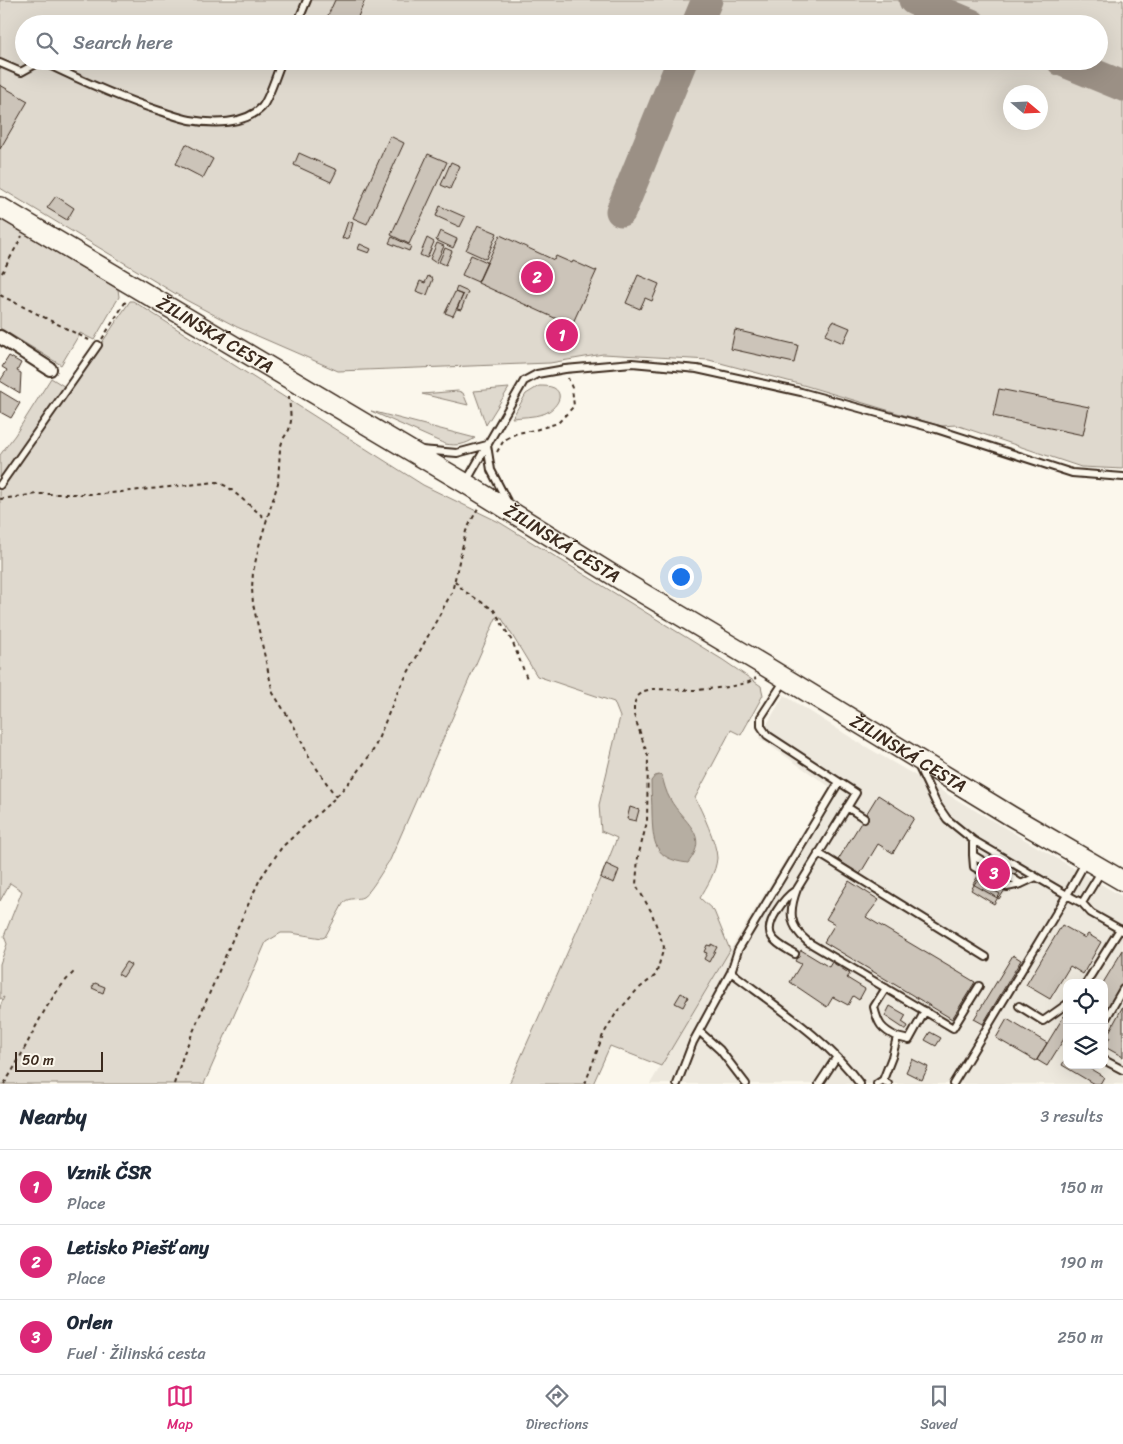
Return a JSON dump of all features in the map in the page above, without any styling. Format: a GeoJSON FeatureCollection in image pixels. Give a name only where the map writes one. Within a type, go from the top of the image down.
{"type":"FeatureCollection","features":[{"type":"Feature","properties":{"kind":"main road","name":"ŽILINSKÁ CESTA"},"geometry":{"type":"LineString","coordinates":[[0,207],[465,483],[629,585],[1011,816],[1123,881]]}},
{"type":"Feature","properties":{"kind":"street"},"geometry":{"type":"LineString","coordinates":[[2,343],[50,369]]}},
{"type":"Feature","properties":{"kind":"lane"},"geometry":{"type":"LineString","coordinates":[[301,15],[307,0]]}},
{"type":"Feature","properties":{"kind":"lane"},"geometry":{"type":"LineString","coordinates":[[0,63],[15,69]]}},
{"type":"Feature","properties":{"kind":"lane"},"geometry":{"type":"LineString","coordinates":[[59,70],[144,106],[190,120],[222,122],[243,119],[263,106],[278,70]]}},
{"type":"Feature","properties":{"kind":"lane"},"geometry":{"type":"LineString","coordinates":[[0,485],[98,345]]}},
{"type":"Feature","properties":{"kind":"lane"},"geometry":{"type":"LineString","coordinates":[[465,483],[524,381],[537,374],[565,369],[632,363],[697,369],[801,392],[936,429],[1072,473],[1123,478]]}},
{"type":"Feature","properties":{"kind":"lane"},"geometry":{"type":"LineString","coordinates":[[407,449],[457,453],[489,442]]}},
{"type":"Feature","properties":{"kind":"lane"},"geometry":{"type":"LineString","coordinates":[[489,442],[491,470],[515,514]]}},
{"type":"Feature","properties":{"kind":"lane"},"geometry":{"type":"LineString","coordinates":[[786,679],[761,716],[761,726],[767,734],[856,793],[797,889],[792,902],[793,926],[808,942],[953,1028],[979,986]]}},
{"type":"Feature","properties":{"kind":"lane"},"geometry":{"type":"LineString","coordinates":[[915,757],[936,804],[947,819],[973,840],[1082,903],[1091,913],[1121,930],[1089,979]]}},
{"type":"Feature","properties":{"kind":"lane"},"geometry":{"type":"LineString","coordinates":[[677,1084],[692,1042],[731,972],[738,950],[839,782]]}},
{"type":"Feature","properties":{"kind":"lane"},"geometry":{"type":"LineString","coordinates":[[846,807],[864,818]]}},
{"type":"Feature","properties":{"kind":"lane"},"geometry":{"type":"LineString","coordinates":[[973,840],[974,867],[981,871]]}},
{"type":"Feature","properties":{"kind":"lane"},"geometry":{"type":"LineString","coordinates":[[818,853],[986,957]]}},
{"type":"Feature","properties":{"kind":"lane"},"geometry":{"type":"LineString","coordinates":[[973,855],[986,863]]}},
{"type":"Feature","properties":{"kind":"lane"},"geometry":{"type":"LineString","coordinates":[[953,1084],[1067,894],[1095,864]]}},
{"type":"Feature","properties":{"kind":"lane"},"geometry":{"type":"LineString","coordinates":[[1082,903],[1095,864]]}},
{"type":"Feature","properties":{"kind":"lane"},"geometry":{"type":"LineString","coordinates":[[1007,887],[1022,884],[1036,877]]}},
{"type":"Feature","properties":{"kind":"lane"},"geometry":{"type":"LineString","coordinates":[[1012,878],[1022,884]]}},
{"type":"Feature","properties":{"kind":"lane"},"geometry":{"type":"LineString","coordinates":[[795,954],[773,939],[770,929],[779,908],[788,895],[797,889]]}},
{"type":"Feature","properties":{"kind":"lane"},"geometry":{"type":"LineString","coordinates":[[731,972],[820,1041],[853,1074],[860,1084]]}},
{"type":"Feature","properties":{"kind":"lane"},"geometry":{"type":"LineString","coordinates":[[886,988],[874,1007],[877,1019],[884,1030],[897,1037],[909,1040],[925,1012]]}},
{"type":"Feature","properties":{"kind":"lane"},"geometry":{"type":"LineString","coordinates":[[1108,1015],[1123,989]]}},
{"type":"Feature","properties":{"kind":"lane"},"geometry":{"type":"LineString","coordinates":[[1019,1006],[1043,1021],[1063,1007]]}},
{"type":"Feature","properties":{"kind":"lane"},"geometry":{"type":"LineString","coordinates":[[699,1030],[720,1050],[746,1084]]}},
{"type":"Feature","properties":{"kind":"lane"},"geometry":{"type":"LineString","coordinates":[[877,1084],[886,1082],[897,1037]]}},
{"type":"Feature","properties":{"kind":"lane"},"geometry":{"type":"LineString","coordinates":[[819,1084],[836,1058]]}},
{"type":"Feature","properties":{"kind":"lane"},"geometry":{"type":"LineString","coordinates":[[1108,1062],[1123,1070]]}},
{"type":"Feature","properties":{"kind":"path"},"geometry":{"type":"LineString","coordinates":[[2,273],[24,233]]}},
{"type":"Feature","properties":{"kind":"path"},"geometry":{"type":"LineString","coordinates":[[0,295],[98,345],[135,286]]}},
{"type":"Feature","properties":{"kind":"path"},"geometry":{"type":"LineString","coordinates":[[489,442],[496,453],[504,440],[517,433],[558,423],[574,406],[572,388],[565,369]]}},
{"type":"Feature","properties":{"kind":"path"},"geometry":{"type":"LineString","coordinates":[[294,382],[289,396],[290,427],[282,439],[278,483],[260,542],[253,572],[252,588],[258,632],[269,680],[277,701],[294,726],[309,757],[336,797]]}},
{"type":"Feature","properties":{"kind":"path"},"geometry":{"type":"LineString","coordinates":[[0,499],[38,494],[102,494],[217,482],[228,487],[267,520]]}},
{"type":"Feature","properties":{"kind":"path"},"geometry":{"type":"LineString","coordinates":[[174,1084],[184,1053],[236,931],[270,862],[287,841],[336,797],[358,772],[374,749],[391,707],[452,592],[466,531],[485,496]]}},
{"type":"Feature","properties":{"kind":"path"},"geometry":{"type":"LineString","coordinates":[[455,581],[464,591],[494,610],[513,642],[528,681]]}},
{"type":"Feature","properties":{"kind":"path"},"geometry":{"type":"LineString","coordinates":[[585,1084],[603,1035],[615,1015],[637,990],[656,975],[664,946],[651,911],[636,885],[638,857],[647,822],[648,756],[634,715],[634,704],[637,697],[644,691],[653,689],[696,690],[729,687],[754,680],[765,666]]}},
{"type":"Feature","properties":{"kind":"path"},"geometry":{"type":"LineString","coordinates":[[4,1084],[46,1010],[64,982],[75,971]]}},
{"type":"Feature","properties":{"kind":"shaded area"},"geometry":{"type":"Polygon","coordinates":[[[0,0],[1123,0],[1123,469],[1081,467],[956,425],[941,426],[803,385],[709,360],[603,354],[550,363],[338,371],[237,327],[186,300],[0,188],[0,0]]]}},
{"type":"Feature","properties":{"kind":"shaded area"},"geometry":{"type":"Polygon","coordinates":[[[0,219],[118,289],[119,297],[94,340],[80,333],[61,365],[0,328],[0,219]]]}},
{"type":"Feature","properties":{"kind":"shaded area"},"geometry":{"type":"Polygon","coordinates":[[[130,301],[133,301],[423,485],[499,522],[723,660],[761,686],[763,695],[741,735],[731,730],[695,798],[712,836],[717,858],[713,874],[700,898],[714,911],[730,950],[661,1066],[610,1046],[593,1084],[509,1084],[617,838],[601,831],[599,805],[620,717],[614,702],[537,676],[501,617],[496,618],[390,860],[374,885],[363,897],[344,902],[325,937],[281,933],[266,942],[204,1084],[0,1084],[0,1007],[4,997],[0,999],[0,964],[7,944],[4,936],[22,891],[10,883],[0,901],[0,455],[51,378],[70,390],[130,301]]]}},
{"type":"Feature","properties":{"kind":"shaded area"},"geometry":{"type":"Polygon","coordinates":[[[539,386],[551,387],[558,391],[559,399],[554,407],[543,414],[512,418],[526,394],[539,386]]]}},
{"type":"Feature","properties":{"kind":"shaded area"},"geometry":{"type":"Polygon","coordinates":[[[509,388],[486,425],[474,391],[509,388]]]}},
{"type":"Feature","properties":{"kind":"shaded area"},"geometry":{"type":"Polygon","coordinates":[[[458,391],[463,393],[468,405],[422,394],[458,391]]]}},
{"type":"Feature","properties":{"kind":"shaded area"},"geometry":{"type":"Polygon","coordinates":[[[371,411],[475,438],[461,444],[445,444],[371,411]]]}},
{"type":"Feature","properties":{"kind":"shaded area"},"geometry":{"type":"Polygon","coordinates":[[[784,695],[858,742],[1123,897],[1123,1084],[650,1084],[830,787],[759,738],[784,695]]]}},
{"type":"Feature","properties":{"kind":"shaded area"},"geometry":{"type":"Polygon","coordinates":[[[655,776],[662,776],[670,799],[696,836],[697,844],[688,863],[668,858],[661,853],[655,841],[652,823],[651,781],[655,776]]]}},
{"type":"Feature","properties":{"kind":"building"},"geometry":{"type":"Polygon","coordinates":[[[335,0],[365,0],[359,15],[328,15],[335,0]]]}},
{"type":"Feature","properties":{"kind":"building"},"geometry":{"type":"Polygon","coordinates":[[[0,85],[28,101],[0,149],[0,85]]]}},
{"type":"Feature","properties":{"kind":"building"},"geometry":{"type":"Polygon","coordinates":[[[390,136],[404,143],[367,224],[353,218],[390,136]]]}},
{"type":"Feature","properties":{"kind":"building"},"geometry":{"type":"Polygon","coordinates":[[[186,144],[213,159],[203,178],[176,164],[186,144]]]}},
{"type":"Feature","properties":{"kind":"building"},"geometry":{"type":"Polygon","coordinates":[[[299,153],[337,170],[331,182],[294,165],[299,153]]]}},
{"type":"Feature","properties":{"kind":"building"},"geometry":{"type":"Polygon","coordinates":[[[428,154],[447,162],[409,244],[391,235],[428,154]]]}},
{"type":"Feature","properties":{"kind":"building"},"geometry":{"type":"Polygon","coordinates":[[[451,162],[460,166],[450,189],[441,185],[451,162]]]}},
{"type":"Feature","properties":{"kind":"building"},"geometry":{"type":"Polygon","coordinates":[[[56,196],[74,208],[67,220],[47,208],[56,196]]]}},
{"type":"Feature","properties":{"kind":"building"},"geometry":{"type":"Polygon","coordinates":[[[440,206],[465,217],[460,227],[436,216],[440,206]]]}},
{"type":"Feature","properties":{"kind":"building"},"geometry":{"type":"Polygon","coordinates":[[[348,221],[353,223],[349,238],[342,239],[348,221]]]}},
{"type":"Feature","properties":{"kind":"building"},"geometry":{"type":"Polygon","coordinates":[[[478,225],[497,233],[486,259],[466,250],[478,225]]]}},
{"type":"Feature","properties":{"kind":"building"},"geometry":{"type":"Polygon","coordinates":[[[440,231],[457,239],[453,248],[436,240],[440,231]]]}},
{"type":"Feature","properties":{"kind":"building"},"geometry":{"type":"Polygon","coordinates":[[[500,235],[554,260],[556,256],[595,271],[597,270],[571,327],[478,283],[500,235]]]}},
{"type":"Feature","properties":{"kind":"building"},"geometry":{"type":"Polygon","coordinates":[[[392,237],[411,246],[409,251],[389,243],[392,237]]]}},
{"type":"Feature","properties":{"kind":"building"},"geometry":{"type":"Polygon","coordinates":[[[427,238],[434,242],[427,258],[420,255],[427,238]]]}},
{"type":"Feature","properties":{"kind":"building"},"geometry":{"type":"Polygon","coordinates":[[[437,243],[444,246],[436,263],[430,259],[437,243]]]}},
{"type":"Feature","properties":{"kind":"building"},"geometry":{"type":"Polygon","coordinates":[[[360,244],[371,249],[369,253],[358,249],[360,244]]]}},
{"type":"Feature","properties":{"kind":"building"},"geometry":{"type":"Polygon","coordinates":[[[445,248],[452,251],[446,265],[439,262],[445,248]]]}},
{"type":"Feature","properties":{"kind":"building"},"geometry":{"type":"Polygon","coordinates":[[[471,255],[487,262],[478,282],[462,275],[471,255]]]}},
{"type":"Feature","properties":{"kind":"building"},"geometry":{"type":"Polygon","coordinates":[[[638,275],[659,284],[652,301],[645,298],[640,309],[626,303],[638,275]]]}},
{"type":"Feature","properties":{"kind":"building"},"geometry":{"type":"Polygon","coordinates":[[[428,276],[433,279],[427,295],[416,291],[420,281],[425,283],[428,276]]]}},
{"type":"Feature","properties":{"kind":"building"},"geometry":{"type":"Polygon","coordinates":[[[457,287],[468,292],[461,310],[457,309],[463,295],[455,292],[457,287]]]}},
{"type":"Feature","properties":{"kind":"building"},"geometry":{"type":"Polygon","coordinates":[[[455,292],[463,295],[453,316],[445,313],[455,292]]]}},
{"type":"Feature","properties":{"kind":"building"},"geometry":{"type":"Polygon","coordinates":[[[833,321],[850,328],[843,343],[825,335],[833,321]]]}},
{"type":"Feature","properties":{"kind":"building"},"geometry":{"type":"Polygon","coordinates":[[[735,330],[798,345],[794,363],[731,349],[735,330]]]}},
{"type":"Feature","properties":{"kind":"building"},"geometry":{"type":"Polygon","coordinates":[[[9,356],[21,363],[17,371],[21,373],[20,393],[0,381],[7,370],[2,367],[9,356]]]}},
{"type":"Feature","properties":{"kind":"building"},"geometry":{"type":"Polygon","coordinates":[[[999,389],[1089,407],[1083,435],[993,416],[999,389]]]}},
{"type":"Feature","properties":{"kind":"building"},"geometry":{"type":"Polygon","coordinates":[[[0,391],[20,403],[11,418],[0,412],[0,391]]]}},
{"type":"Feature","properties":{"kind":"building"},"geometry":{"type":"Polygon","coordinates":[[[878,795],[914,818],[893,853],[878,844],[860,874],[838,860],[878,795]]]}},
{"type":"Feature","properties":{"kind":"building"},"geometry":{"type":"Polygon","coordinates":[[[630,807],[639,810],[636,821],[627,819],[630,807]]]}},
{"type":"Feature","properties":{"kind":"building"},"geometry":{"type":"Polygon","coordinates":[[[991,855],[1017,871],[999,899],[973,884],[991,855]]]}},
{"type":"Feature","properties":{"kind":"building"},"geometry":{"type":"Polygon","coordinates":[[[606,864],[619,870],[614,883],[601,878],[606,864]]]}},
{"type":"Feature","properties":{"kind":"building"},"geometry":{"type":"Polygon","coordinates":[[[977,880],[1000,894],[994,904],[971,890],[977,880]]]}},
{"type":"Feature","properties":{"kind":"building"},"geometry":{"type":"Polygon","coordinates":[[[849,881],[879,900],[866,917],[975,982],[952,1019],[824,942],[835,924],[826,919],[849,881]]]}},
{"type":"Feature","properties":{"kind":"building"},"geometry":{"type":"Polygon","coordinates":[[[1062,925],[1085,938],[1088,934],[1101,942],[1083,974],[1070,966],[1050,999],[1026,985],[1062,925]]]}},
{"type":"Feature","properties":{"kind":"building"},"geometry":{"type":"Polygon","coordinates":[[[711,944],[717,947],[709,962],[704,959],[707,953],[704,952],[707,945],[711,946],[711,944]]]}},
{"type":"Feature","properties":{"kind":"building"},"geometry":{"type":"Polygon","coordinates":[[[801,950],[829,967],[832,962],[850,974],[847,978],[865,989],[859,1000],[853,996],[848,1005],[833,997],[827,1007],[790,982],[801,964],[795,961],[801,950]]]}},
{"type":"Feature","properties":{"kind":"building"},"geometry":{"type":"Polygon","coordinates":[[[1123,950],[1123,985],[1110,1007],[1108,1006],[1108,979],[1105,979],[1123,950]]]}},
{"type":"Feature","properties":{"kind":"building"},"geometry":{"type":"Polygon","coordinates":[[[1013,955],[1021,960],[983,1024],[974,1019],[1013,955]]]}},
{"type":"Feature","properties":{"kind":"building"},"geometry":{"type":"Polygon","coordinates":[[[126,962],[131,965],[123,977],[118,974],[126,962]]]}},
{"type":"Feature","properties":{"kind":"building"},"geometry":{"type":"Polygon","coordinates":[[[95,983],[105,987],[103,993],[92,988],[95,983]]]}},
{"type":"Feature","properties":{"kind":"building"},"geometry":{"type":"Polygon","coordinates":[[[681,993],[688,997],[683,1007],[675,1003],[681,993]]]}},
{"type":"Feature","properties":{"kind":"building"},"geometry":{"type":"Polygon","coordinates":[[[890,1006],[906,1015],[902,1022],[908,1026],[906,1030],[885,1016],[890,1006]]]}},
{"type":"Feature","properties":{"kind":"building"},"geometry":{"type":"Polygon","coordinates":[[[1123,1006],[1123,1057],[1108,1049],[1110,1037],[1108,1034],[1123,1006]]]}},
{"type":"Feature","properties":{"kind":"building"},"geometry":{"type":"Polygon","coordinates":[[[1063,1018],[1063,1040],[1047,1066],[1037,1060],[1063,1018]]]}},
{"type":"Feature","properties":{"kind":"building"},"geometry":{"type":"Polygon","coordinates":[[[1007,1019],[1047,1043],[1036,1061],[996,1038],[1007,1019]]]}},
{"type":"Feature","properties":{"kind":"building"},"geometry":{"type":"Polygon","coordinates":[[[930,1032],[941,1038],[936,1046],[925,1040],[930,1032]]]}},
{"type":"Feature","properties":{"kind":"building"},"geometry":{"type":"Polygon","coordinates":[[[912,1059],[928,1067],[922,1080],[906,1072],[912,1059]]]}},
{"type":"Feature","properties":{"kind":"building"},"geometry":{"type":"Polygon","coordinates":[[[1069,1069],[1091,1069],[1104,1077],[1100,1084],[1094,1084],[1069,1069]]]}},
{"type":"Feature","properties":{"kind":"taxiway"},"geometry":{"type":"LineString","coordinates":[[701,15],[707,0]]}},
{"type":"Feature","properties":{"kind":"taxiway"},"geometry":{"type":"LineString","coordinates":[[914,0],[950,15]]}},
{"type":"Feature","properties":{"kind":"taxiway"},"geometry":{"type":"LineString","coordinates":[[621,211],[678,70]]}},
{"type":"Feature","properties":{"kind":"taxiway"},"geometry":{"type":"LineString","coordinates":[[1084,70],[1123,86]]}},
{"type":"Feature","properties":{"kind":"place","name":"Letisko Piešťany"},"geometry":{"type":"Point","coordinates":[537,277]}},
{"type":"Feature","properties":{"kind":"place","name":"Vznik ČSR"},"geometry":{"type":"Point","coordinates":[562,335]}},
{"type":"Feature","properties":{"kind":"place","name":"Orlen"},"geometry":{"type":"Point","coordinates":[994,873]}}]}
